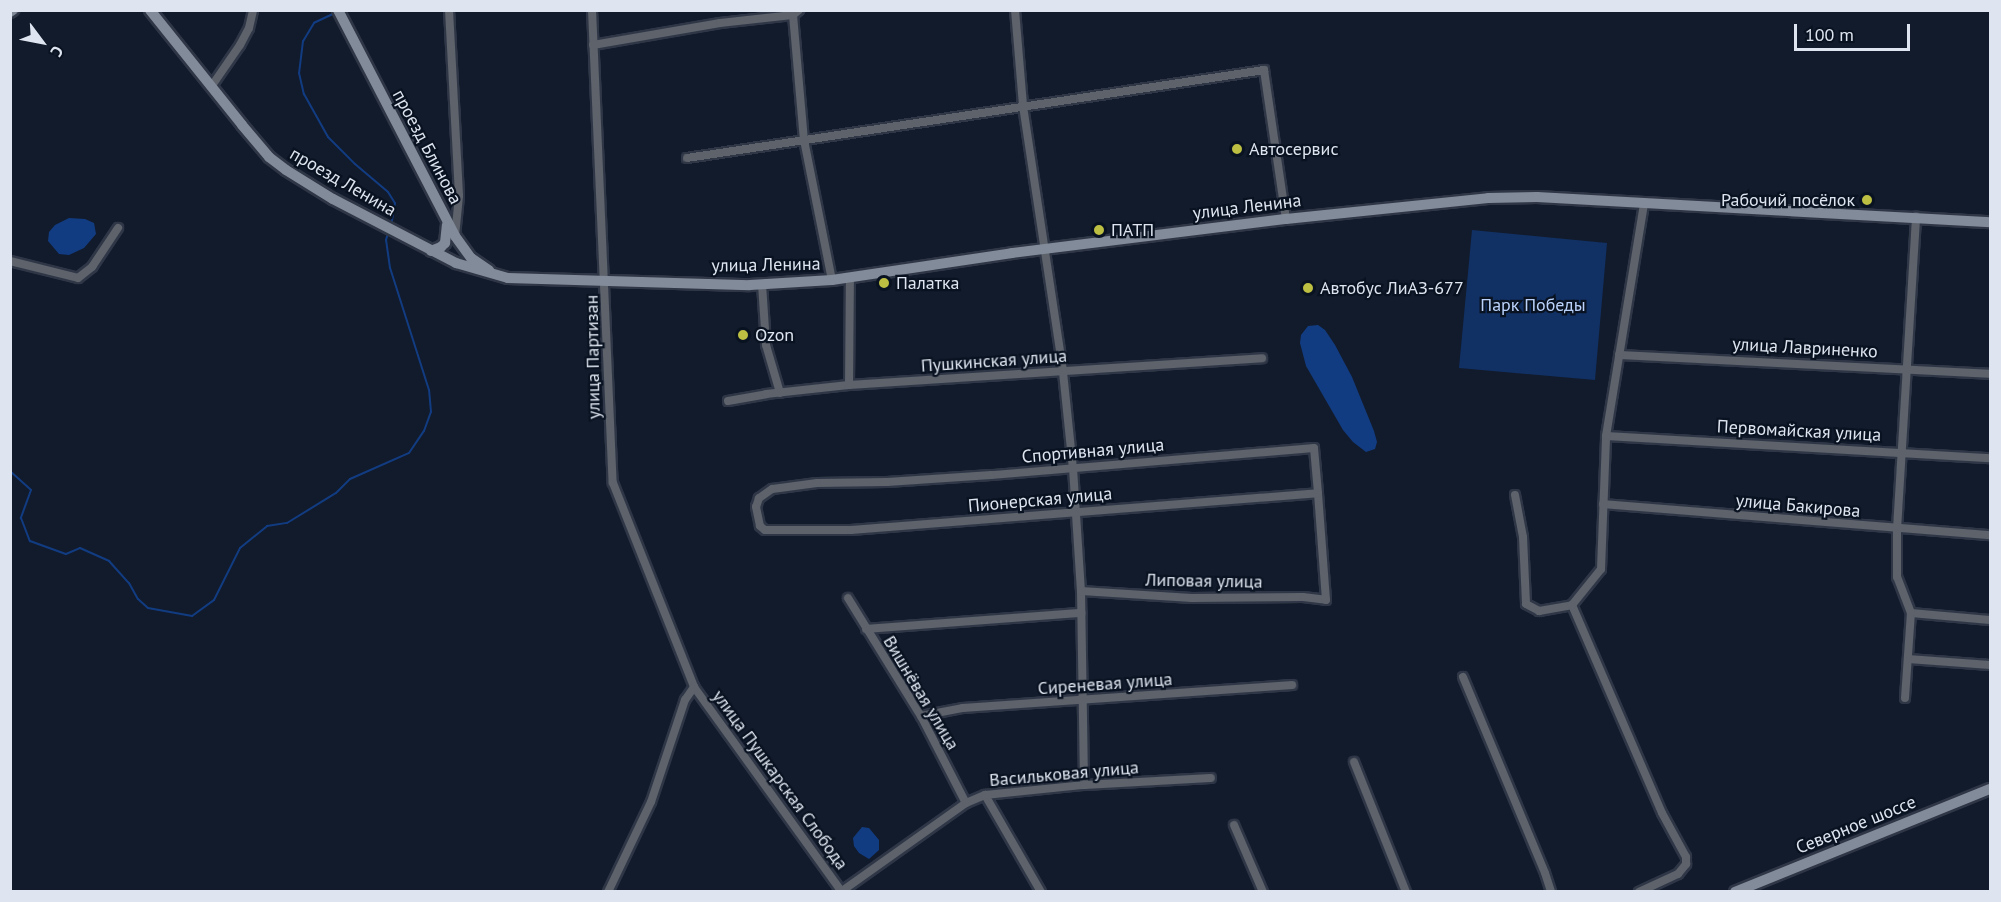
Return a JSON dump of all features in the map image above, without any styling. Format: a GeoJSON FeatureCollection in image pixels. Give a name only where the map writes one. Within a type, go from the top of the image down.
{"type":"FeatureCollection","features":[{"type":"Feature","properties":{"kind":"main road","name":"проезд Ленина"},"geometry":{"type":"LineString","coordinates":[[150,10],[270,157],[333,199],[431,251],[469,269],[508,278]]}},
{"type":"Feature","properties":{"kind":"main road","name":"проезд Блинова"},"geometry":{"type":"LineString","coordinates":[[338,10],[455,236],[479,264],[508,278]]}},
{"type":"Feature","properties":{"kind":"main road","name":"улица Ленина"},"geometry":{"type":"LineString","coordinates":[[508,278],[762,284],[832,280],[1042,249],[1286,219],[1488,198],[1537,196],[1990,222]]}},
{"type":"Feature","properties":{"kind":"main road"},"geometry":{"type":"LineString","coordinates":[[431,251],[441,247],[447,237],[446,219]]}},
{"type":"Feature","properties":{"kind":"main road","name":"Северное шоссе"},"geometry":{"type":"LineString","coordinates":[[1735,891],[1990,789]]}},
{"type":"Feature","properties":{"kind":"street"},"geometry":{"type":"LineString","coordinates":[[211,87],[240,45],[249,28],[253,10]]}},
{"type":"Feature","properties":{"kind":"street"},"geometry":{"type":"LineString","coordinates":[[449,10],[459,196],[455,236]]}},
{"type":"Feature","properties":{"kind":"street","name":"улица Партизан"},"geometry":{"type":"LineString","coordinates":[[592,10],[606,280],[610,451],[614,483],[694,687]]}},
{"type":"Feature","properties":{"kind":"street"},"geometry":{"type":"LineString","coordinates":[[1015,10],[1023,106],[1042,249],[1063,372],[1076,512],[1081,591],[1084,785]]}},
{"type":"Feature","properties":{"kind":"street"},"geometry":{"type":"LineString","coordinates":[[593,45],[720,23],[796,13],[804,140],[832,280]]}},
{"type":"Feature","properties":{"kind":"street"},"geometry":{"type":"LineString","coordinates":[[687,158],[1264,70],[1286,219]]}},
{"type":"Feature","properties":{"kind":"street"},"geometry":{"type":"LineString","coordinates":[[1515,495],[1523,537],[1526,604],[1539,611],[1572,605],[1601,569],[1606,436],[1644,202]]}},
{"type":"Feature","properties":{"kind":"street"},"geometry":{"type":"LineString","coordinates":[[1905,698],[1911,613],[1897,578],[1897,529],[1916,217]]}},
{"type":"Feature","properties":{"kind":"street"},"geometry":{"type":"LineString","coordinates":[[10,261],[78,278],[92,267],[118,228]]}},
{"type":"Feature","properties":{"kind":"street"},"geometry":{"type":"LineString","coordinates":[[849,386],[850,278]]}},
{"type":"Feature","properties":{"kind":"street"},"geometry":{"type":"LineString","coordinates":[[762,284],[766,345],[780,393]]}},
{"type":"Feature","properties":{"kind":"street","name":"улица Лавриненко"},"geometry":{"type":"LineString","coordinates":[[1619,355],[1990,374]]}},
{"type":"Feature","properties":{"kind":"street","name":"Пушкинская улица"},"geometry":{"type":"LineString","coordinates":[[728,401],[849,386],[1262,358]]}},
{"type":"Feature","properties":{"kind":"street","name":"Первомайская улица"},"geometry":{"type":"LineString","coordinates":[[1606,436],[1901,451],[1990,458]]}},
{"type":"Feature","properties":{"kind":"street","name":"Спортивная улица"},"geometry":{"type":"LineString","coordinates":[[765,530],[760,526],[756,507],[759,498],[772,489],[817,483],[887,482],[1314,448],[1326,600]]}},
{"type":"Feature","properties":{"kind":"street","name":"Пионерская улица"},"geometry":{"type":"LineString","coordinates":[[765,530],[851,530],[1318,493]]}},
{"type":"Feature","properties":{"kind":"street","name":"улица Бакирова"},"geometry":{"type":"LineString","coordinates":[[1603,504],[1990,535]]}},
{"type":"Feature","properties":{"kind":"street","name":"Липовая улица"},"geometry":{"type":"LineString","coordinates":[[1081,591],[1192,598],[1303,597],[1326,600]]}},
{"type":"Feature","properties":{"kind":"street","name":"Вишнёвая улица"},"geometry":{"type":"LineString","coordinates":[[848,598],[921,716],[966,804]]}},
{"type":"Feature","properties":{"kind":"street"},"geometry":{"type":"LineString","coordinates":[[1572,605],[1662,813],[1686,857],[1686,864],[1678,874],[1639,891]]}},
{"type":"Feature","properties":{"kind":"street"},"geometry":{"type":"LineString","coordinates":[[866,629],[1081,613]]}},
{"type":"Feature","properties":{"kind":"street"},"geometry":{"type":"LineString","coordinates":[[1911,613],[1990,620]]}},
{"type":"Feature","properties":{"kind":"street"},"geometry":{"type":"LineString","coordinates":[[1908,659],[1990,665]]}},
{"type":"Feature","properties":{"kind":"street"},"geometry":{"type":"LineString","coordinates":[[1463,677],[1551,891]]}},
{"type":"Feature","properties":{"kind":"street","name":"Сиреневая улица"},"geometry":{"type":"LineString","coordinates":[[921,716],[963,708],[1292,685]]}},
{"type":"Feature","properties":{"kind":"street"},"geometry":{"type":"LineString","coordinates":[[608,891],[651,802],[686,700],[694,687]]}},
{"type":"Feature","properties":{"kind":"street","name":"улица Пушкарская Слобода"},"geometry":{"type":"LineString","coordinates":[[694,687],[842,891]]}},
{"type":"Feature","properties":{"kind":"street"},"geometry":{"type":"LineString","coordinates":[[1354,762],[1406,891]]}},
{"type":"Feature","properties":{"kind":"street","name":"Васильковая улица"},"geometry":{"type":"LineString","coordinates":[[842,891],[966,804],[985,795],[1084,785],[1211,778]]}},
{"type":"Feature","properties":{"kind":"street"},"geometry":{"type":"LineString","coordinates":[[985,795],[1041,891]]}},
{"type":"Feature","properties":{"kind":"street"},"geometry":{"type":"LineString","coordinates":[[1234,825],[1263,891]]}},
{"type":"Feature","properties":{"kind":"green space","name":"Парк Победы"},"geometry":{"type":"Polygon","coordinates":[[[1472,230],[1607,243],[1595,380],[1459,368],[1472,230]]]}},
{"type":"Feature","properties":{"kind":"shaded area"},"geometry":{"type":"Polygon","coordinates":[[[69,218],[85,219],[94,223],[96,234],[84,248],[69,255],[59,254],[48,241],[49,232],[55,225],[69,218]]]}},
{"type":"Feature","properties":{"kind":"shaded area"},"geometry":{"type":"Polygon","coordinates":[[[1318,325],[1325,330],[1335,345],[1352,377],[1374,431],[1377,442],[1375,449],[1366,452],[1343,430],[1306,366],[1300,343],[1301,335],[1308,326],[1318,325]]]}},
{"type":"Feature","properties":{"kind":"shaded area"},"geometry":{"type":"Polygon","coordinates":[[[862,827],[869,828],[879,840],[879,850],[869,859],[859,853],[854,846],[853,838],[862,827]]]}},
{"type":"Feature","properties":{"kind":"waterway"},"geometry":{"type":"LineString","coordinates":[[335,13],[314,23],[303,41],[299,73],[304,94],[328,137],[388,192],[395,203],[391,225]]}},
{"type":"Feature","properties":{"kind":"waterway"},"geometry":{"type":"LineString","coordinates":[[10,471],[31,490],[21,518],[30,541],[66,554],[80,548],[109,561],[129,583],[138,599],[148,608],[192,616],[214,600],[240,548],[267,526],[287,523],[336,493],[350,479],[409,453],[424,431],[431,412],[429,390],[390,268],[386,240],[388,233]]}},
{"type":"Feature","properties":{"kind":"place","name":"Автосервис"},"geometry":{"type":"Point","coordinates":[1237,149]}},
{"type":"Feature","properties":{"kind":"place","name":"Рабочий посёлок"},"geometry":{"type":"Point","coordinates":[1867,200]}},
{"type":"Feature","properties":{"kind":"place","name":"ПАТП"},"geometry":{"type":"Point","coordinates":[1099,230]}},
{"type":"Feature","properties":{"kind":"place","name":"Палатка"},"geometry":{"type":"Point","coordinates":[884,283]}},
{"type":"Feature","properties":{"kind":"place","name":"Автобус ЛиАЗ-677"},"geometry":{"type":"Point","coordinates":[1308,288]}},
{"type":"Feature","properties":{"kind":"place","name":"Ozon"},"geometry":{"type":"Point","coordinates":[743,335]}}]}
